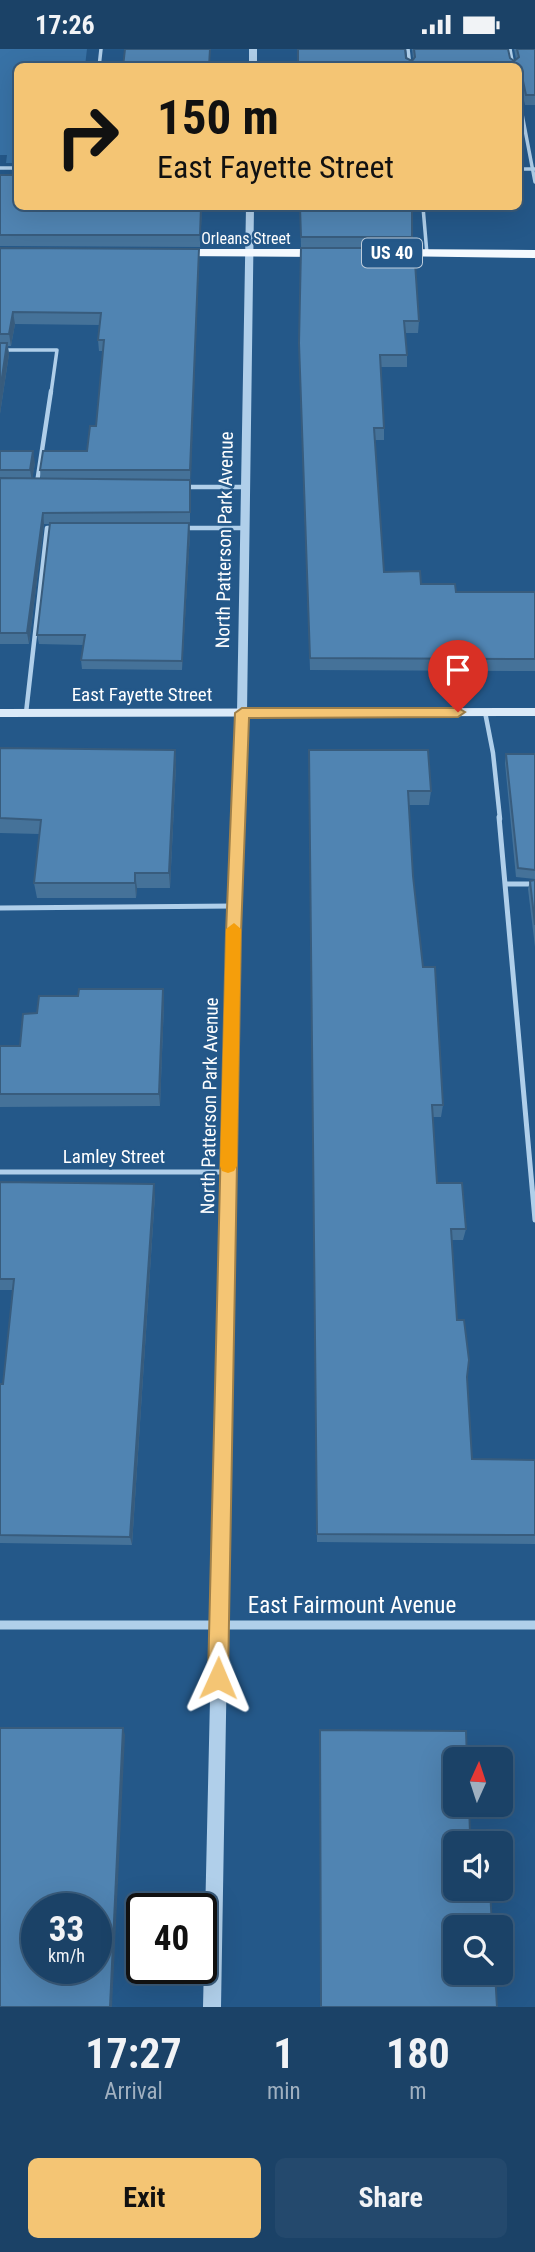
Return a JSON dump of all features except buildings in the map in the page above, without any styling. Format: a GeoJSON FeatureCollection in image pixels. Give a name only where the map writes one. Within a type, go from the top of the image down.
{"type":"FeatureCollection","features":[{"type":"Feature","properties":{"kind":"main road","name":"Orleans Street"},"geometry":{"type":"LineString","coordinates":[[159,253],[338,253]]}},
{"type":"Feature","properties":{"kind":"main road","name":"US 40"},"geometry":{"type":"LineString","coordinates":[[376,253],[535,254]]}},
{"type":"Feature","properties":{"kind":"main road","name":"East Fayette Street"},"geometry":{"type":"LineString","coordinates":[[0,713],[535,712]]}},
{"type":"Feature","properties":{"kind":"street","name":"North Patterson Park Avenue"},"geometry":{"type":"LineString","coordinates":[[212,2007],[234,906],[242,713],[250,210]]}},
{"type":"Feature","properties":{"kind":"street","name":"East Fairmount Avenue"},"geometry":{"type":"LineString","coordinates":[[0,1625],[535,1625]]}},
{"type":"Feature","properties":{"kind":"lane"},"geometry":{"type":"LineString","coordinates":[[522,112],[535,182]]}},
{"type":"Feature","properties":{"kind":"lane"},"geometry":{"type":"LineString","coordinates":[[423,210],[427,254]]}},
{"type":"Feature","properties":{"kind":"lane"},"geometry":{"type":"LineString","coordinates":[[0,350],[57,350],[36,487],[50,487]]}},
{"type":"Feature","properties":{"kind":"lane"},"geometry":{"type":"LineString","coordinates":[[172,487],[245,487]]}},
{"type":"Feature","properties":{"kind":"lane"},"geometry":{"type":"LineString","coordinates":[[26,713],[47,528],[60,528]]}},
{"type":"Feature","properties":{"kind":"lane"},"geometry":{"type":"LineString","coordinates":[[184,528],[245,529]]}},
{"type":"Feature","properties":{"kind":"lane"},"geometry":{"type":"LineString","coordinates":[[485,712],[493,753],[506,884],[535,1220]]}},
{"type":"Feature","properties":{"kind":"lane"},"geometry":{"type":"LineString","coordinates":[[506,884],[535,884]]}},
{"type":"Feature","properties":{"kind":"lane"},"geometry":{"type":"LineString","coordinates":[[0,908],[234,906]]}},
{"type":"Feature","properties":{"kind":"lane","name":"Lamley Street"},"geometry":{"type":"LineString","coordinates":[[0,1172],[228,1172]]}},
{"type":"Feature","properties":{"kind":"shaded area"},"geometry":{"type":"Polygon","coordinates":[[[0,49],[87,49],[85,63],[14,63],[14,163],[6,163],[7,155],[0,155],[0,49]]]}},
{"type":"Feature","properties":{"kind":"slow traffic"},"geometry":{"type":"LineString","coordinates":[[228,1166],[234,929]]}},
{"type":"Feature","properties":{"kind":"route"},"geometry":{"type":"LineString","coordinates":[[218,1678],[234,933],[242,713],[458,712]]}}]}
